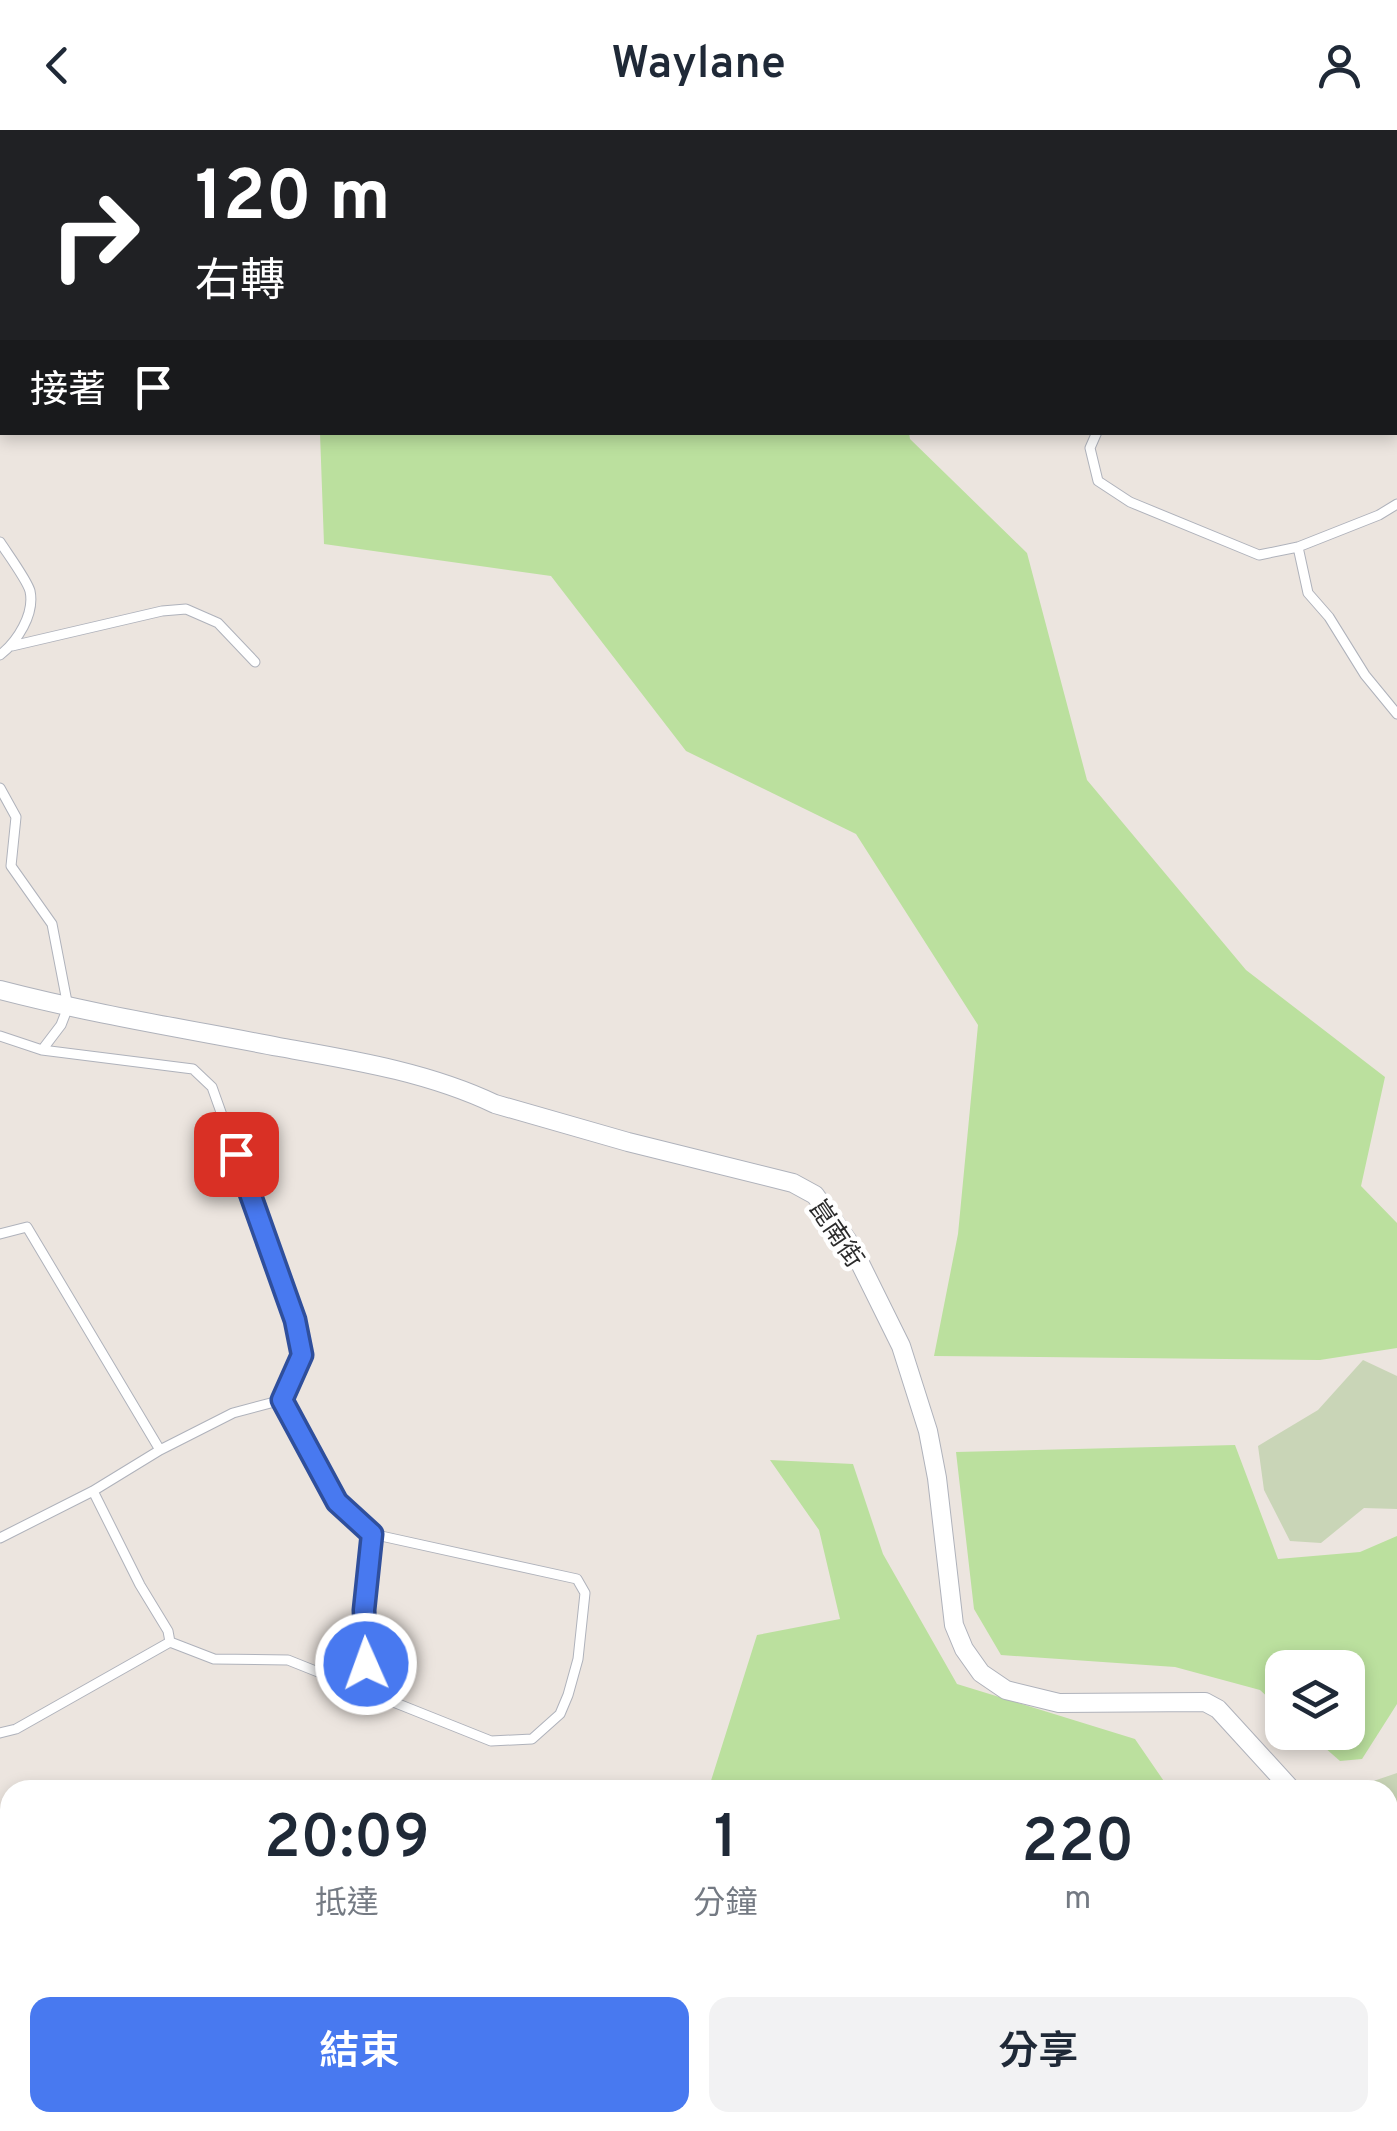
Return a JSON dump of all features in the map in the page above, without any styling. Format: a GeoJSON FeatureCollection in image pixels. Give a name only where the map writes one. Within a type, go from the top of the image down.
{"type":"FeatureCollection","features":[{"type":"Feature","properties":{"kind":"street","name":"崑南街"},"geometry":{"type":"LineString","coordinates":[[0,990],[68,1008],[408,1073],[514,1109],[793,1184],[815,1194],[852,1248],[900,1346],[928,1430],[954,1625],[981,1674],[1006,1690],[1059,1704],[1205,1702],[1218,1709],[1283,1780]]}},
{"type":"Feature","properties":{"kind":"lane"},"geometry":{"type":"LineString","coordinates":[[1096,435],[1090,448],[1098,481],[1130,502],[1258,555],[1298,547],[1380,515],[1397,504]]}},
{"type":"Feature","properties":{"kind":"lane"},"geometry":{"type":"LineString","coordinates":[[0,542],[30,591],[29,614],[12,646]]}},
{"type":"Feature","properties":{"kind":"lane"},"geometry":{"type":"LineString","coordinates":[[1298,547],[1308,593],[1329,617],[1364,675],[1397,714]]}},
{"type":"Feature","properties":{"kind":"lane"},"geometry":{"type":"LineString","coordinates":[[0,655],[12,646],[162,611],[186,610],[218,623],[255,662]]}},
{"type":"Feature","properties":{"kind":"lane"},"geometry":{"type":"LineString","coordinates":[[0,788],[16,818],[11,866],[52,924],[68,1008],[42,1050]]}},
{"type":"Feature","properties":{"kind":"lane"},"geometry":{"type":"LineString","coordinates":[[0,1036],[42,1050],[193,1068],[212,1087],[295,1320],[302,1355],[282,1400]]}},
{"type":"Feature","properties":{"kind":"lane"},"geometry":{"type":"LineString","coordinates":[[0,1234],[27,1227],[160,1450]]}},
{"type":"Feature","properties":{"kind":"lane"},"geometry":{"type":"LineString","coordinates":[[0,1538],[233,1413],[282,1400]]}},
{"type":"Feature","properties":{"kind":"lane"},"geometry":{"type":"LineString","coordinates":[[0,1733],[16,1730],[170,1642],[214,1658],[288,1660],[491,1741],[532,1739],[560,1714],[578,1659],[585,1592],[577,1579],[372,1534],[337,1502],[282,1400]]}},
{"type":"Feature","properties":{"kind":"lane"},"geometry":{"type":"LineString","coordinates":[[93,1490],[140,1585],[168,1631],[170,1642]]}},
{"type":"Feature","properties":{"kind":"lane"},"geometry":{"type":"LineString","coordinates":[[368,1692],[364,1610],[372,1534]]}},
{"type":"Feature","properties":{"kind":"green space"},"geometry":{"type":"Polygon","coordinates":[[[320,435],[909,435],[1027,553],[1087,780],[1246,970],[1385,1077],[1361,1186],[1397,1223],[1397,1348],[1320,1360],[934,1356],[958,1234],[978,1025],[856,834],[686,751],[551,576],[324,544],[320,435]]]}},
{"type":"Feature","properties":{"kind":"green space"},"geometry":{"type":"Polygon","coordinates":[[[1363,1360],[1397,1376],[1397,1509],[1364,1508],[1321,1543],[1290,1541],[1264,1490],[1258,1446],[1318,1410],[1363,1360]]]}},
{"type":"Feature","properties":{"kind":"green space"},"geometry":{"type":"Polygon","coordinates":[[[1235,1445],[1278,1559],[1360,1552],[1397,1536],[1397,1704],[1362,1759],[1340,1761],[1327,1750],[1365,1750],[1365,1650],[1265,1650],[1265,1695],[1175,1667],[1001,1655],[974,1609],[956,1452],[1235,1445]]]}},
{"type":"Feature","properties":{"kind":"green space"},"geometry":{"type":"Polygon","coordinates":[[[770,1460],[853,1464],[883,1554],[957,1684],[1135,1739],[1163,1780],[711,1780],[757,1635],[840,1619],[819,1530],[770,1460]]]}},
{"type":"Feature","properties":{"kind":"green space"},"geometry":{"type":"Polygon","coordinates":[[[1397,1773],[1397,1780],[1376,1780],[1397,1773]]]}},
{"type":"Feature","properties":{"kind":"route"},"geometry":{"type":"LineString","coordinates":[[236,1154],[295,1320],[302,1355],[282,1400],[337,1502],[372,1534],[364,1610],[366,1664]]}}]}
